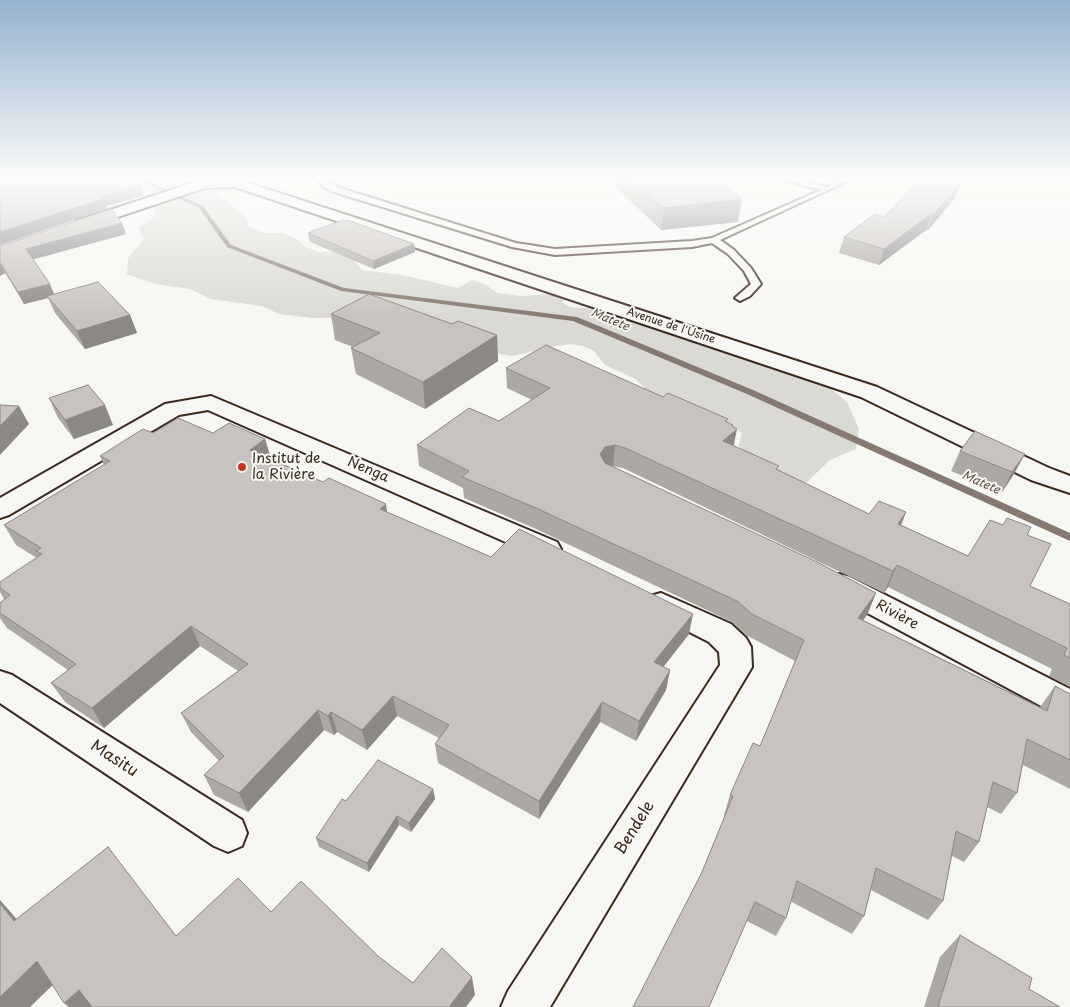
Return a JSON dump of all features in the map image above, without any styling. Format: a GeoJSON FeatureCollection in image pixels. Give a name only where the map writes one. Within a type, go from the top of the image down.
{"type":"FeatureCollection","features":[{"type":"Feature","properties":{"kind":"street","name":"Avenue de l'Usine"},"geometry":{"type":"LineString","coordinates":[[65,230],[80,225]]}},
{"type":"Feature","properties":{"kind":"street","name":"Avenue de l'Usine"},"geometry":{"type":"LineString","coordinates":[[363,225],[869,392],[1040,474],[1070,485]]}},
{"type":"Feature","properties":{"kind":"street","name":"Nenga"},"geometry":{"type":"LineString","coordinates":[[0,509],[173,409],[211,403],[525,538],[569,559]]}},
{"type":"Feature","properties":{"kind":"street","name":"Rivière"},"geometry":{"type":"LineString","coordinates":[[813,571],[1070,705]]}},
{"type":"Feature","properties":{"kind":"street","name":"Bendele"},"geometry":{"type":"LineString","coordinates":[[524,1007],[736,667],[735,647],[720,633],[640,594]]}},
{"type":"Feature","properties":{"kind":"street","name":"Masitu"},"geometry":{"type":"LineString","coordinates":[[0,685],[228,833]]}},
{"type":"Feature","properties":{"kind":"lane"},"geometry":{"type":"LineString","coordinates":[[454,225],[537,250],[574,252],[692,244],[714,240],[748,225]]}},
{"type":"Feature","properties":{"kind":"lane"},"geometry":{"type":"LineString","coordinates":[[714,240],[731,252],[748,270],[756,284],[747,294],[740,298]]}},
{"type":"Feature","properties":{"kind":"shaded area"},"geometry":{"type":"Polygon","coordinates":[[[142,225],[248,225],[248,227],[266,233],[284,233],[298,240],[306,247],[319,252],[337,252],[354,260],[362,270],[402,275],[458,288],[472,280],[485,284],[497,293],[522,296],[552,294],[563,296],[563,303],[570,307],[597,309],[763,352],[823,382],[847,402],[859,429],[856,449],[830,460],[806,483],[768,474],[740,451],[739,444],[742,433],[731,425],[647,397],[644,387],[634,378],[605,365],[594,351],[583,346],[571,344],[556,346],[512,356],[494,353],[371,317],[314,318],[279,314],[262,306],[211,299],[190,289],[155,284],[127,274],[128,258],[144,239],[138,228],[142,225]]]}},
{"type":"Feature","properties":{"kind":"building"},"geometry":{"type":"Polygon","coordinates":[[[0,225],[22,225],[0,232],[0,225]]]}},
{"type":"Feature","properties":{"kind":"building"},"geometry":{"type":"Polygon","coordinates":[[[63,225],[115,225],[26,249],[50,284],[18,292],[0,262],[0,246],[63,225]]]}},
{"type":"Feature","properties":{"kind":"building"},"geometry":{"type":"Polygon","coordinates":[[[330,225],[361,225],[414,244],[373,261],[308,233],[330,225]]]}},
{"type":"Feature","properties":{"kind":"building"},"geometry":{"type":"Polygon","coordinates":[[[860,225],[916,225],[884,249],[844,237],[860,225]]]}},
{"type":"Feature","properties":{"kind":"building"},"geometry":{"type":"Polygon","coordinates":[[[98,282],[130,315],[77,331],[47,296],[98,282]]]}},
{"type":"Feature","properties":{"kind":"building"},"geometry":{"type":"Polygon","coordinates":[[[369,294],[452,324],[458,321],[497,335],[423,382],[351,348],[380,333],[331,314],[369,294]]]}},
{"type":"Feature","properties":{"kind":"building"},"geometry":{"type":"Polygon","coordinates":[[[546,345],[663,397],[668,393],[728,419],[725,421],[737,429],[723,441],[779,466],[776,469],[869,514],[879,501],[906,512],[898,524],[968,556],[990,520],[1003,525],[1007,518],[1031,527],[1027,535],[1051,544],[1030,586],[1070,604],[1070,658],[1064,655],[1067,648],[897,565],[893,571],[625,448],[615,445],[605,447],[600,454],[605,463],[817,562],[876,593],[858,618],[1047,711],[1055,686],[1070,694],[1070,760],[1027,739],[1017,793],[993,782],[979,842],[956,831],[943,901],[876,868],[864,916],[797,881],[786,918],[755,902],[709,1007],[633,1007],[702,872],[733,796],[730,795],[753,743],[760,746],[804,640],[752,614],[737,601],[536,508],[462,477],[469,471],[417,445],[469,408],[499,421],[550,388],[506,368],[546,345]]]}},
{"type":"Feature","properties":{"kind":"building"},"geometry":{"type":"Polygon","coordinates":[[[88,385],[105,405],[65,420],[49,398],[88,385]]]}},
{"type":"Feature","properties":{"kind":"building"},"geometry":{"type":"Polygon","coordinates":[[[0,405],[19,406],[0,426],[0,405]]]}},
{"type":"Feature","properties":{"kind":"building"},"geometry":{"type":"Polygon","coordinates":[[[178,418],[213,433],[229,423],[265,439],[250,450],[323,482],[329,478],[386,504],[380,509],[491,557],[519,529],[693,614],[654,662],[670,670],[639,721],[602,702],[539,801],[435,744],[449,725],[393,696],[362,730],[331,712],[328,716],[318,710],[239,793],[204,775],[224,756],[181,713],[248,664],[191,626],[92,708],[51,683],[76,664],[0,613],[0,603],[10,595],[0,588],[0,582],[42,554],[36,551],[41,548],[4,525],[110,461],[100,456],[143,429],[153,433],[178,418]]]}},
{"type":"Feature","properties":{"kind":"building"},"geometry":{"type":"Polygon","coordinates":[[[975,431],[1025,454],[1012,472],[960,451],[975,431]]]}},
{"type":"Feature","properties":{"kind":"building"},"geometry":{"type":"Polygon","coordinates":[[[378,760],[433,789],[409,823],[397,816],[367,863],[316,838],[342,799],[346,801],[378,760]]]}},
{"type":"Feature","properties":{"kind":"building"},"geometry":{"type":"Polygon","coordinates":[[[108,847],[176,936],[238,878],[271,912],[301,881],[378,956],[413,983],[442,948],[472,977],[449,1007],[92,1007],[79,990],[64,1003],[37,961],[0,997],[0,904],[14,921],[108,847]]]}},
{"type":"Feature","properties":{"kind":"building"},"geometry":{"type":"Polygon","coordinates":[[[960,935],[1032,978],[1029,989],[1060,1007],[938,1007],[960,935]]]}},
{"type":"Feature","properties":{"kind":"waterway","name":"Matete"},"geometry":{"type":"LineString","coordinates":[[214,225],[229,246],[343,290],[574,319],[750,392],[1070,537]]}},
{"type":"Feature","properties":{"kind":"place","name":"Institut de la Rivière"},"geometry":{"type":"Point","coordinates":[242,467]}}]}
